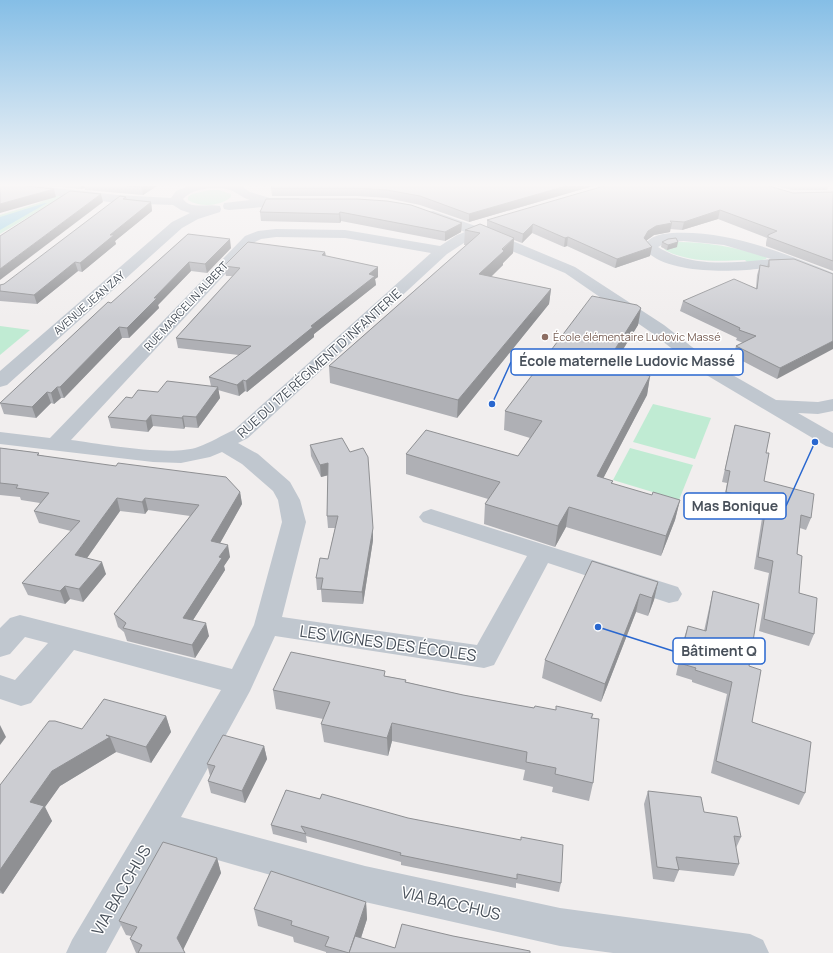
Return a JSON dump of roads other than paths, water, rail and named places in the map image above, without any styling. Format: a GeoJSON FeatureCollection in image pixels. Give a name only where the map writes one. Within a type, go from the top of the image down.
{"type":"FeatureCollection","features":[{"type":"Feature","properties":{"kind":"street","name":"AVENUE JEAN ZAY"},"geometry":{"type":"LineString","coordinates":[[0,381],[171,230]]}},
{"type":"Feature","properties":{"kind":"street","name":"RUE DU 17E RÉGIMENT D'INFANTERIE"},"geometry":{"type":"LineString","coordinates":[[0,438],[153,456],[181,456],[203,453],[224,444],[241,434],[269,411],[442,251],[473,230]]}},
{"type":"Feature","properties":{"kind":"street"},"geometry":{"type":"LineString","coordinates":[[486,230],[570,270],[658,329],[709,369],[827,439],[832,417],[828,406]]}},
{"type":"Feature","properties":{"kind":"street","name":"RUE MARCELIN ALBERT"},"geometry":{"type":"LineString","coordinates":[[55,445],[250,239],[258,235],[276,233],[345,234],[442,251]]}},
{"type":"Feature","properties":{"kind":"street"},"geometry":{"type":"LineString","coordinates":[[788,261],[746,266],[707,265],[664,258],[652,248],[652,244],[658,240],[673,237],[694,237],[741,244],[759,249],[833,278]]}},
{"type":"Feature","properties":{"kind":"street"},"geometry":{"type":"LineString","coordinates":[[770,406],[828,406]]}},
{"type":"Feature","properties":{"kind":"street"},"geometry":{"type":"LineString","coordinates":[[794,420],[828,406]]}},
{"type":"Feature","properties":{"kind":"street","name":"VIA BACCHUS"},"geometry":{"type":"LineString","coordinates":[[85,953],[240,683],[267,625],[294,522],[289,500],[282,487],[250,459],[224,444]]}},
{"type":"Feature","properties":{"kind":"street"},"geometry":{"type":"LineString","coordinates":[[431,517],[669,594]]}},
{"type":"Feature","properties":{"kind":"street","name":"LES VIGNES DES ÉCOLES"},"geometry":{"type":"LineString","coordinates":[[267,625],[484,657],[542,552]]}},
{"type":"Feature","properties":{"kind":"street"},"geometry":{"type":"LineString","coordinates":[[0,646],[20,625],[240,683]]}},
{"type":"Feature","properties":{"kind":"street"},"geometry":{"type":"LineString","coordinates":[[0,687],[21,694],[69,637]]}},
{"type":"Feature","properties":{"kind":"street","name":"VIA BACCHUS"},"geometry":{"type":"LineString","coordinates":[[158,827],[365,884],[560,927],[750,953]]}},
{"type":"Feature","properties":{"kind":"place","name":"École élémentaire Ludovic Massé"},"geometry":{"type":"Point","coordinates":[545,337]}},
{"type":"Feature","properties":{"kind":"place","name":"École maternelle Ludovic Massé"},"geometry":{"type":"Point","coordinates":[492,404]}},
{"type":"Feature","properties":{"kind":"place","name":"Mas Bonique"},"geometry":{"type":"Point","coordinates":[815,442]}},
{"type":"Feature","properties":{"kind":"place","name":"Bâtiment Q"},"geometry":{"type":"Point","coordinates":[598,627]}}]}
